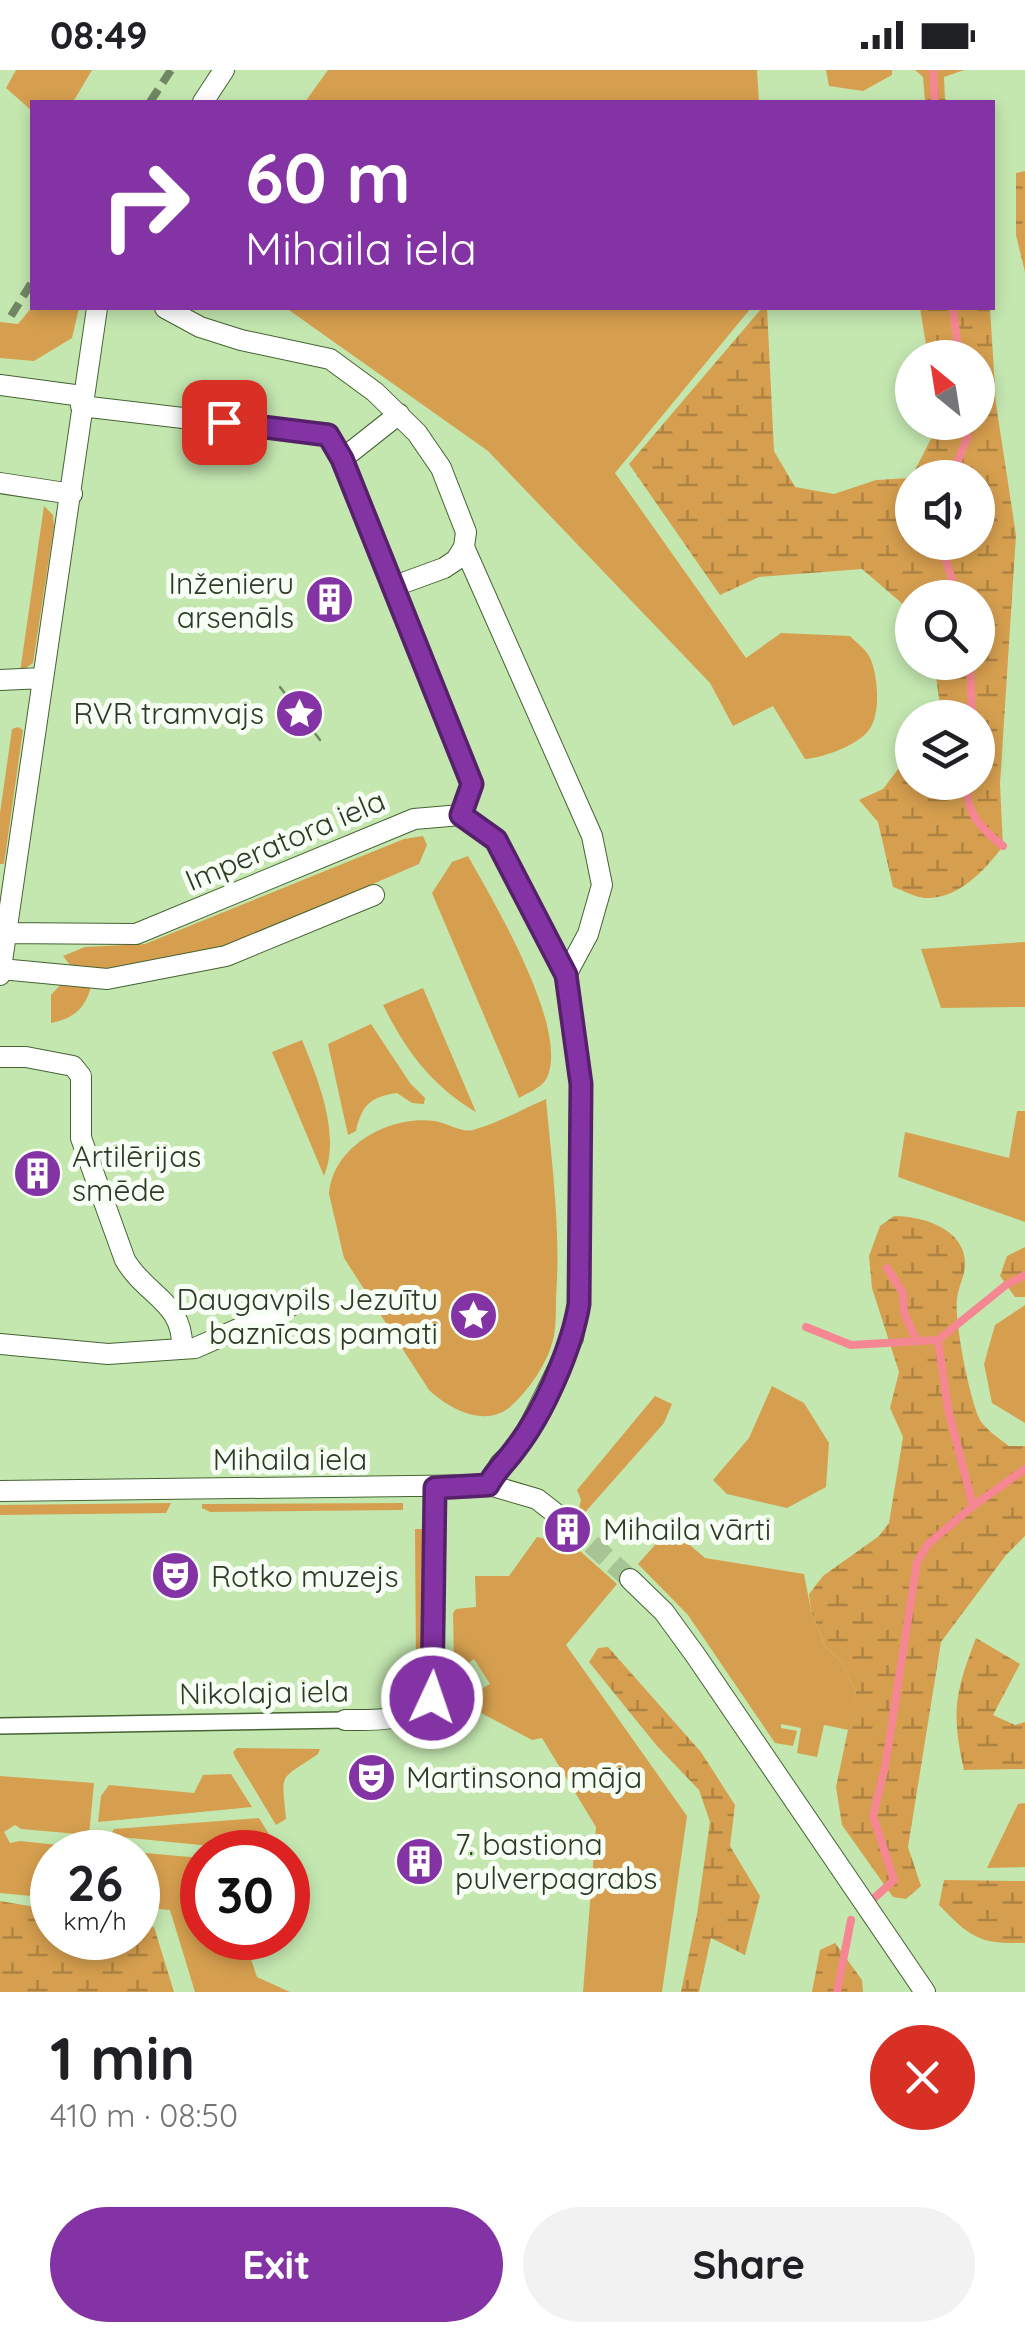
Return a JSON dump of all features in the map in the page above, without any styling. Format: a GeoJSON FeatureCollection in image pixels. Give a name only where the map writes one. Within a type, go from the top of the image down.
{"type":"FeatureCollection","features":[{"type":"Feature","properties":{"kind":"street"},"geometry":{"type":"LineString","coordinates":[[204,100],[224,70]]}},
{"type":"Feature","properties":{"kind":"street"},"geometry":{"type":"LineString","coordinates":[[97,310],[72,494],[2,933],[0,972],[107,979],[226,956],[374,896]]}},
{"type":"Feature","properties":{"kind":"street"},"geometry":{"type":"LineString","coordinates":[[169,310],[200,327],[240,340],[330,359],[417,433],[441,468],[466,532],[464,548],[444,568],[392,587]]}},
{"type":"Feature","properties":{"kind":"street"},"geometry":{"type":"LineString","coordinates":[[0,385],[82,401],[328,435],[342,459],[472,784],[461,815],[496,840],[566,975],[581,1084],[579,1304],[574,1338],[516,1449],[500,1464],[488,1485]]}},
{"type":"Feature","properties":{"kind":"street"},"geometry":{"type":"LineString","coordinates":[[342,459],[399,414]]}},
{"type":"Feature","properties":{"kind":"street"},"geometry":{"type":"LineString","coordinates":[[0,484],[72,494]]}},
{"type":"Feature","properties":{"kind":"street"},"geometry":{"type":"LineString","coordinates":[[464,548],[592,836],[602,885],[588,934],[566,975]]}},
{"type":"Feature","properties":{"kind":"street"},"geometry":{"type":"LineString","coordinates":[[0,680],[43,678]]}},
{"type":"Feature","properties":{"kind":"street","name":"Imperatora iela"},"geometry":{"type":"LineString","coordinates":[[2,933],[136,934],[414,819],[461,815]]}},
{"type":"Feature","properties":{"kind":"street"},"geometry":{"type":"LineString","coordinates":[[0,1057],[26,1057],[73,1066],[81,1076],[82,1138],[125,1260],[135,1278],[177,1315],[183,1329],[182,1349]]}},
{"type":"Feature","properties":{"kind":"street"},"geometry":{"type":"LineString","coordinates":[[0,1344],[108,1354],[195,1348],[304,1300]]}},
{"type":"Feature","properties":{"kind":"street","name":"Mihaila iela"},"geometry":{"type":"LineString","coordinates":[[0,1491],[488,1485],[537,1499],[569,1524]]}},
{"type":"Feature","properties":{"kind":"street","name":"Nikolaja iela"},"geometry":{"type":"LineString","coordinates":[[0,1726],[392,1720],[409,1715],[432,1698],[435,1488]]}},
{"type":"Feature","properties":{"kind":"street"},"geometry":{"type":"LineString","coordinates":[[630,1579],[664,1612],[696,1656],[925,1992]]}},
{"type":"Feature","properties":{"kind":"green space"},"geometry":{"type":"Polygon","coordinates":[[[16,70],[92,70],[74,100],[30,100],[30,109],[6,88],[16,70]]]}},
{"type":"Feature","properties":{"kind":"green space"},"geometry":{"type":"Polygon","coordinates":[[[328,70],[757,70],[759,100],[306,100],[328,70]]]}},
{"type":"Feature","properties":{"kind":"green space"},"geometry":{"type":"Polygon","coordinates":[[[826,70],[892,70],[892,75],[863,91],[829,86],[826,70]]]}},
{"type":"Feature","properties":{"kind":"green space"},"geometry":{"type":"Polygon","coordinates":[[[915,70],[964,70],[944,77],[946,100],[925,100],[923,77],[915,70]]]}},
{"type":"Feature","properties":{"kind":"green space"},"geometry":{"type":"Polygon","coordinates":[[[1025,171],[1025,272],[1016,235],[1016,173],[1025,171]]]}},
{"type":"Feature","properties":{"kind":"green space"},"geometry":{"type":"Polygon","coordinates":[[[30,309],[79,310],[72,338],[34,361],[0,358],[0,322],[18,324],[30,309]]]}},
{"type":"Feature","properties":{"kind":"green space"},"geometry":{"type":"Polygon","coordinates":[[[289,310],[749,310],[615,473],[746,658],[781,633],[850,636],[862,647],[871,660],[877,686],[877,706],[869,730],[840,750],[805,759],[773,706],[733,726],[710,683],[488,451],[289,310]]]}},
{"type":"Feature","properties":{"kind":"green space"},"geometry":{"type":"Polygon","coordinates":[[[760,310],[767,310],[774,451],[795,487],[834,494],[876,480],[895,479],[895,560],[995,560],[995,460],[920,460],[930,440],[995,440],[995,388],[1016,535],[1000,784],[1003,846],[970,882],[936,897],[920,897],[893,887],[878,822],[859,800],[883,789],[895,773],[895,800],[995,800],[995,700],[939,700],[936,680],[995,680],[995,580],[895,580],[895,597],[862,569],[759,577],[720,595],[629,464],[760,310]]]}},
{"type":"Feature","properties":{"kind":"green space"},"geometry":{"type":"Polygon","coordinates":[[[920,310],[990,310],[992,340],[925,340],[920,310]]]}},
{"type":"Feature","properties":{"kind":"green space"},"geometry":{"type":"Polygon","coordinates":[[[44,506],[53,515],[54,526],[33,663],[20,672],[44,506]]]}},
{"type":"Feature","properties":{"kind":"green space"},"geometry":{"type":"Polygon","coordinates":[[[12,729],[23,730],[4,864],[0,864],[0,813],[12,729]]]}},
{"type":"Feature","properties":{"kind":"green space"},"geometry":{"type":"Polygon","coordinates":[[[423,836],[427,845],[419,864],[223,949],[129,969],[73,969],[63,956],[85,947],[145,944],[404,839],[423,836]]]}},
{"type":"Feature","properties":{"kind":"green space"},"geometry":{"type":"Polygon","coordinates":[[[468,856],[511,934],[549,1032],[551,1060],[545,1081],[519,1098],[432,893],[452,862],[468,856]]]}},
{"type":"Feature","properties":{"kind":"green space"},"geometry":{"type":"Polygon","coordinates":[[[1025,942],[1025,1007],[941,1008],[921,949],[1025,942]]]}},
{"type":"Feature","properties":{"kind":"green space"},"geometry":{"type":"Polygon","coordinates":[[[64,981],[92,983],[78,1010],[51,1023],[51,995],[64,981]]]}},
{"type":"Feature","properties":{"kind":"green space"},"geometry":{"type":"Polygon","coordinates":[[[423,988],[476,1112],[446,1091],[422,1066],[383,1005],[423,988]]]}},
{"type":"Feature","properties":{"kind":"green space"},"geometry":{"type":"Polygon","coordinates":[[[371,1024],[410,1083],[425,1098],[424,1104],[412,1103],[397,1093],[380,1097],[364,1109],[356,1131],[348,1135],[328,1044],[371,1024]]]}},
{"type":"Feature","properties":{"kind":"green space"},"geometry":{"type":"Polygon","coordinates":[[[302,1040],[329,1125],[329,1160],[324,1176],[272,1052],[302,1040]]]}},
{"type":"Feature","properties":{"kind":"green space"},"geometry":{"type":"Polygon","coordinates":[[[546,1099],[557,1223],[554,1336],[537,1375],[510,1407],[490,1416],[468,1414],[429,1390],[344,1258],[329,1194],[333,1177],[352,1148],[383,1129],[418,1120],[473,1130],[546,1099]]]}},
{"type":"Feature","properties":{"kind":"green space"},"geometry":{"type":"Polygon","coordinates":[[[1017,1111],[1025,1111],[1025,1222],[898,1177],[905,1132],[1009,1158],[1017,1111]]]}},
{"type":"Feature","properties":{"kind":"green space"},"geometry":{"type":"Polygon","coordinates":[[[894,1216],[939,1226],[963,1250],[958,1325],[976,1410],[986,1427],[1009,1446],[1025,1446],[1025,1536],[1006,1555],[941,1642],[908,1847],[921,1886],[906,1899],[893,1897],[842,1825],[836,1787],[856,1692],[842,1662],[825,1646],[809,1594],[823,1576],[879,1536],[889,1523],[903,1437],[890,1408],[899,1372],[872,1288],[869,1256],[880,1226],[894,1216]]]}},
{"type":"Feature","properties":{"kind":"green space"},"geometry":{"type":"Polygon","coordinates":[[[1025,1247],[1025,1297],[1015,1297],[1000,1276],[1007,1256],[1025,1247]]]}},
{"type":"Feature","properties":{"kind":"green space"},"geometry":{"type":"Polygon","coordinates":[[[1025,1305],[1025,1423],[992,1403],[984,1364],[995,1325],[1025,1305]]]}},
{"type":"Feature","properties":{"kind":"green space"},"geometry":{"type":"Polygon","coordinates":[[[772,1386],[804,1403],[829,1443],[826,1487],[787,1508],[727,1494],[713,1480],[749,1438],[772,1386]]]}},
{"type":"Feature","properties":{"kind":"green space"},"geometry":{"type":"Polygon","coordinates":[[[655,1396],[672,1404],[664,1423],[580,1518],[577,1490],[655,1396]]]}},
{"type":"Feature","properties":{"kind":"green space"},"geometry":{"type":"Polygon","coordinates":[[[171,1503],[166,1513],[0,1515],[0,1505],[171,1503]]]}},
{"type":"Feature","properties":{"kind":"green space"},"geometry":{"type":"Polygon","coordinates":[[[403,1503],[403,1510],[210,1512],[202,1508],[202,1504],[403,1503]]]}},
{"type":"Feature","properties":{"kind":"green space"},"geometry":{"type":"Polygon","coordinates":[[[670,1528],[705,1558],[804,1574],[811,1610],[825,1646],[842,1662],[856,1692],[849,1730],[824,1725],[817,1757],[797,1753],[801,1728],[781,1724],[781,1728],[797,1731],[793,1746],[775,1743],[688,1615],[638,1564],[670,1528]]]}},
{"type":"Feature","properties":{"kind":"green space"},"geometry":{"type":"Polygon","coordinates":[[[415,1529],[422,1529],[425,1669],[416,1670],[415,1529]]]}},
{"type":"Feature","properties":{"kind":"green space"},"geometry":{"type":"Polygon","coordinates":[[[560,1533],[617,1584],[566,1645],[687,1816],[662,1992],[583,1992],[596,1827],[542,1738],[532,1740],[464,1704],[465,1698],[490,1684],[474,1659],[461,1668],[454,1663],[453,1613],[456,1609],[476,1607],[475,1576],[509,1576],[537,1537],[549,1540],[560,1533]]]}},
{"type":"Feature","properties":{"kind":"green space"},"geometry":{"type":"Polygon","coordinates":[[[976,1638],[1020,1664],[993,1715],[1015,1725],[1025,1722],[1025,1769],[964,1770],[957,1733],[957,1703],[976,1638]]]}},
{"type":"Feature","properties":{"kind":"green space"},"geometry":{"type":"Polygon","coordinates":[[[608,1647],[701,1752],[735,1805],[730,1846],[760,1896],[745,1955],[711,1938],[699,1992],[681,1992],[710,1822],[699,1790],[657,1746],[589,1662],[598,1648],[608,1647]]]}},
{"type":"Feature","properties":{"kind":"green space"},"geometry":{"type":"Polygon","coordinates":[[[237,1748],[320,1749],[285,1779],[286,1819],[276,1825],[235,1757],[233,1752],[237,1748]]]}},
{"type":"Feature","properties":{"kind":"green space"},"geometry":{"type":"Polygon","coordinates":[[[231,1774],[252,1807],[98,1822],[101,1796],[109,1785],[194,1793],[203,1775],[231,1774]]]}},
{"type":"Feature","properties":{"kind":"green space"},"geometry":{"type":"Polygon","coordinates":[[[0,1776],[94,1783],[89,1830],[32,1830],[15,1825],[4,1832],[10,1843],[30,1842],[30,1896],[0,1893],[0,1776]]]}},
{"type":"Feature","properties":{"kind":"green space"},"geometry":{"type":"Polygon","coordinates":[[[1025,1803],[1025,1867],[987,1868],[1018,1804],[1025,1803]]]}},
{"type":"Feature","properties":{"kind":"green space"},"geometry":{"type":"Polygon","coordinates":[[[259,1818],[266,1830],[180,1830],[180,1843],[160,1841],[160,1830],[114,1829],[259,1818]]]}},
{"type":"Feature","properties":{"kind":"green space"},"geometry":{"type":"Polygon","coordinates":[[[160,1854],[180,1856],[180,1943],[170,1910],[160,1909],[160,1854]]]}},
{"type":"Feature","properties":{"kind":"green space"},"geometry":{"type":"Polygon","coordinates":[[[944,1880],[1025,1881],[1025,1943],[986,1940],[959,1925],[939,1905],[944,1880]]]}},
{"type":"Feature","properties":{"kind":"green space"},"geometry":{"type":"Polygon","coordinates":[[[0,1901],[30,1906],[30,1960],[160,1960],[160,1946],[174,1992],[0,1992],[0,1901]]]}},
{"type":"Feature","properties":{"kind":"green space"},"geometry":{"type":"Polygon","coordinates":[[[835,1943],[862,1980],[863,1992],[812,1992],[820,1950],[835,1943]]]}},
{"type":"Feature","properties":{"kind":"green space"},"geometry":{"type":"Polygon","coordinates":[[[185,1960],[251,1960],[257,1977],[290,1992],[195,1992],[185,1960]]]}},
{"type":"Feature","properties":{"kind":"waterway"},"geometry":{"type":"LineString","coordinates":[[933,70],[935,100]]}},
{"type":"Feature","properties":{"kind":"waterway"},"geometry":{"type":"LineString","coordinates":[[953,310],[957,340]]}},
{"type":"Feature","properties":{"kind":"waterway"},"geometry":{"type":"LineString","coordinates":[[958,460],[966,440]]}},
{"type":"Feature","properties":{"kind":"waterway"},"geometry":{"type":"LineString","coordinates":[[946,560],[952,580]]}},
{"type":"Feature","properties":{"kind":"waterway"},"geometry":{"type":"LineString","coordinates":[[971,680],[971,700]]}},
{"type":"Feature","properties":{"kind":"waterway"},"geometry":{"type":"LineString","coordinates":[[969,800],[976,819],[1003,846]]}},
{"type":"Feature","properties":{"kind":"waterway"},"geometry":{"type":"LineString","coordinates":[[887,1268],[903,1293],[904,1313],[917,1341]]}},
{"type":"Feature","properties":{"kind":"waterway"},"geometry":{"type":"LineString","coordinates":[[871,1901],[894,1880],[873,1816],[885,1767],[917,1562],[928,1544],[973,1506],[948,1409],[938,1340],[1006,1285],[1025,1275]]}},
{"type":"Feature","properties":{"kind":"waterway"},"geometry":{"type":"LineString","coordinates":[[806,1327],[851,1345],[938,1340]]}},
{"type":"Feature","properties":{"kind":"waterway"},"geometry":{"type":"LineString","coordinates":[[973,1506],[1025,1469]]}},
{"type":"Feature","properties":{"kind":"waterway"},"geometry":{"type":"LineString","coordinates":[[837,1992],[851,1920]]}},
{"type":"Feature","properties":{"kind":"tunnel"},"geometry":{"type":"LineString","coordinates":[[569,1524],[630,1579]]}},
{"type":"Feature","properties":{"kind":"tram line"},"geometry":{"type":"LineString","coordinates":[[280,687],[320,740]]}},
{"type":"Feature","properties":{"kind":"railway"},"geometry":{"type":"LineString","coordinates":[[151,100],[171,70]]}},
{"type":"Feature","properties":{"kind":"railway"},"geometry":{"type":"LineString","coordinates":[[11,316],[30,285]]}},
{"type":"Feature","properties":{"kind":"place","name":"Inženieru arsenāls"},"geometry":{"type":"Point","coordinates":[329,600]}},
{"type":"Feature","properties":{"kind":"place","name":"RVR tramvajs"},"geometry":{"type":"Point","coordinates":[299,713]}},
{"type":"Feature","properties":{"kind":"place","name":"Artilērijas smēde"},"geometry":{"type":"Point","coordinates":[37,1173]}},
{"type":"Feature","properties":{"kind":"place","name":"Daugavpils Jezuītu baznīcas pamati"},"geometry":{"type":"Point","coordinates":[473,1316]}},
{"type":"Feature","properties":{"kind":"place","name":"Mihaila vārti"},"geometry":{"type":"Point","coordinates":[568,1529]}},
{"type":"Feature","properties":{"kind":"place","name":"Rotko muzejs"},"geometry":{"type":"Point","coordinates":[176,1576]}},
{"type":"Feature","properties":{"kind":"place","name":"Martinsona māja"},"geometry":{"type":"Point","coordinates":[371,1777]}},
{"type":"Feature","properties":{"kind":"place","name":"7. bastiona pulverpagrabs"},"geometry":{"type":"Point","coordinates":[420,1861]}},
{"type":"Feature","properties":{"kind":"route"},"geometry":{"type":"LineString","coordinates":[[224,422],[328,435],[342,459],[472,784],[461,815],[496,840],[566,975],[581,1084],[579,1304],[574,1338],[516,1449],[500,1464],[488,1485],[435,1488],[432,1698]]}}]}
